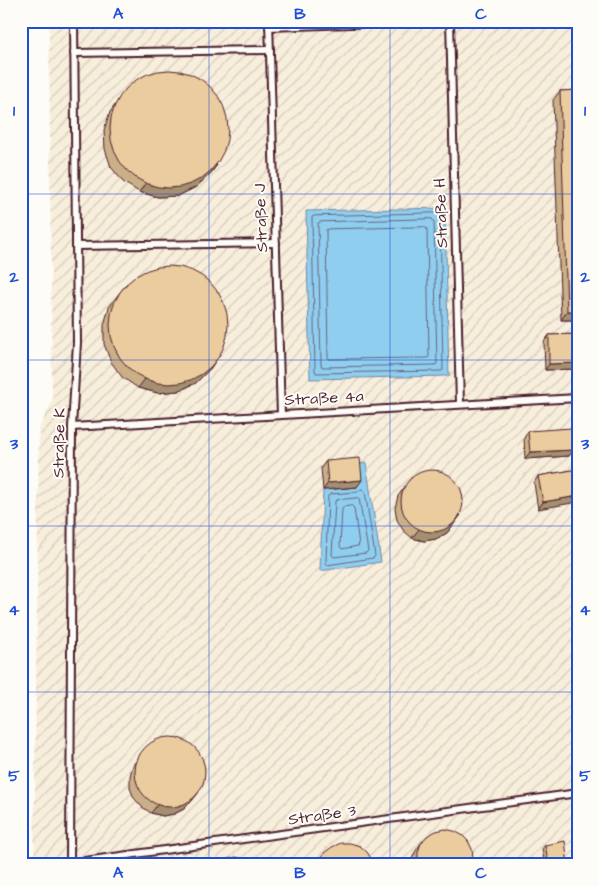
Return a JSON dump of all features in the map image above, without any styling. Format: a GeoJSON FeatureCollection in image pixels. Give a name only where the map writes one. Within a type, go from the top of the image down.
{"type":"FeatureCollection","features":[{"type":"Feature","properties":{"kind":"lane","name":"Straße K"},"geometry":{"type":"LineString","coordinates":[[70,864],[72,427],[77,343],[74,21]]}},
{"type":"Feature","properties":{"kind":"lane"},"geometry":{"type":"LineString","coordinates":[[269,24],[434,21]]}},
{"type":"Feature","properties":{"kind":"lane","name":"Straße H"},"geometry":{"type":"LineString","coordinates":[[450,21],[460,404]]}},
{"type":"Feature","properties":{"kind":"lane","name":"Straße J"},"geometry":{"type":"LineString","coordinates":[[269,24],[281,415]]}},
{"type":"Feature","properties":{"kind":"lane"},"geometry":{"type":"LineString","coordinates":[[74,53],[270,50]]}},
{"type":"Feature","properties":{"kind":"lane"},"geometry":{"type":"LineString","coordinates":[[76,246],[276,243]]}},
{"type":"Feature","properties":{"kind":"lane","name":"Straße 4a"},"geometry":{"type":"LineString","coordinates":[[72,427],[578,398]]}},
{"type":"Feature","properties":{"kind":"lane","name":"Straße 3"},"geometry":{"type":"LineString","coordinates":[[70,864],[578,793]]}},
{"type":"Feature","properties":{"kind":"shaded area"},"geometry":{"type":"Polygon","coordinates":[[[49,21],[578,21],[578,865],[34,865],[39,429],[52,401],[49,21]]]}},
{"type":"Feature","properties":{"kind":"water"},"geometry":{"type":"Polygon","coordinates":[[[445,208],[449,376],[310,379],[306,211],[445,208]]]}},
{"type":"Feature","properties":{"kind":"water"},"geometry":{"type":"Polygon","coordinates":[[[366,463],[381,562],[320,571],[323,490],[357,487],[355,465],[366,463]]]}},
{"type":"Feature","properties":{"kind":"building"},"geometry":{"type":"Polygon","coordinates":[[[169,70],[180,71],[202,80],[218,96],[227,118],[227,140],[218,162],[202,178],[180,187],[169,188],[158,187],[136,178],[120,162],[111,140],[110,129],[111,118],[120,96],[136,80],[158,71],[169,70]]]}},
{"type":"Feature","properties":{"kind":"building"},"geometry":{"type":"Polygon","coordinates":[[[578,90],[578,311],[567,311],[560,91],[578,90]]]}},
{"type":"Feature","properties":{"kind":"building"},"geometry":{"type":"Polygon","coordinates":[[[169,266],[180,267],[202,276],[218,292],[227,314],[227,336],[218,358],[202,374],[180,383],[169,384],[158,383],[136,374],[120,358],[111,336],[110,325],[111,314],[120,292],[136,276],[158,267],[169,266]]]}},
{"type":"Feature","properties":{"kind":"building"},"geometry":{"type":"Polygon","coordinates":[[[578,334],[578,363],[549,364],[549,335],[578,334]]]}},
{"type":"Feature","properties":{"kind":"building"},"geometry":{"type":"Polygon","coordinates":[[[572,428],[574,450],[530,452],[528,431],[572,428]]]}},
{"type":"Feature","properties":{"kind":"building"},"geometry":{"type":"Polygon","coordinates":[[[360,458],[362,480],[328,483],[326,461],[360,458]]]}},
{"type":"Feature","properties":{"kind":"building"},"geometry":{"type":"Polygon","coordinates":[[[578,469],[578,496],[543,502],[538,476],[578,469]]]}},
{"type":"Feature","properties":{"kind":"building"},"geometry":{"type":"Polygon","coordinates":[[[432,470],[444,472],[454,479],[461,489],[463,501],[461,513],[454,523],[444,530],[432,532],[420,530],[410,523],[403,513],[401,501],[403,489],[410,479],[420,472],[432,470]]]}},
{"type":"Feature","properties":{"kind":"building"},"geometry":{"type":"Polygon","coordinates":[[[170,737],[189,743],[199,753],[205,772],[199,791],[189,801],[170,807],[151,801],[141,791],[135,772],[141,753],[151,743],[170,737]]]}},
{"type":"Feature","properties":{"kind":"building"},"geometry":{"type":"Polygon","coordinates":[[[445,829],[462,835],[468,841],[472,849],[472,865],[419,865],[418,852],[421,843],[427,836],[445,829]]]}},
{"type":"Feature","properties":{"kind":"building"},"geometry":{"type":"Polygon","coordinates":[[[565,841],[568,865],[549,865],[545,845],[565,841]]]}},
{"type":"Feature","properties":{"kind":"building"},"geometry":{"type":"Polygon","coordinates":[[[341,843],[360,846],[367,852],[373,865],[319,865],[324,853],[341,843]]]}},
{"type":"Feature","properties":{"kind":"building"},"geometry":{"type":"Polygon","coordinates":[[[236,857],[245,859],[255,865],[218,865],[227,859],[236,857]]]}},
{"type":"Feature","properties":{"kind":"building"},"geometry":{"type":"Polygon","coordinates":[[[578,857],[578,865],[576,865],[575,861],[578,857]]]}}]}
